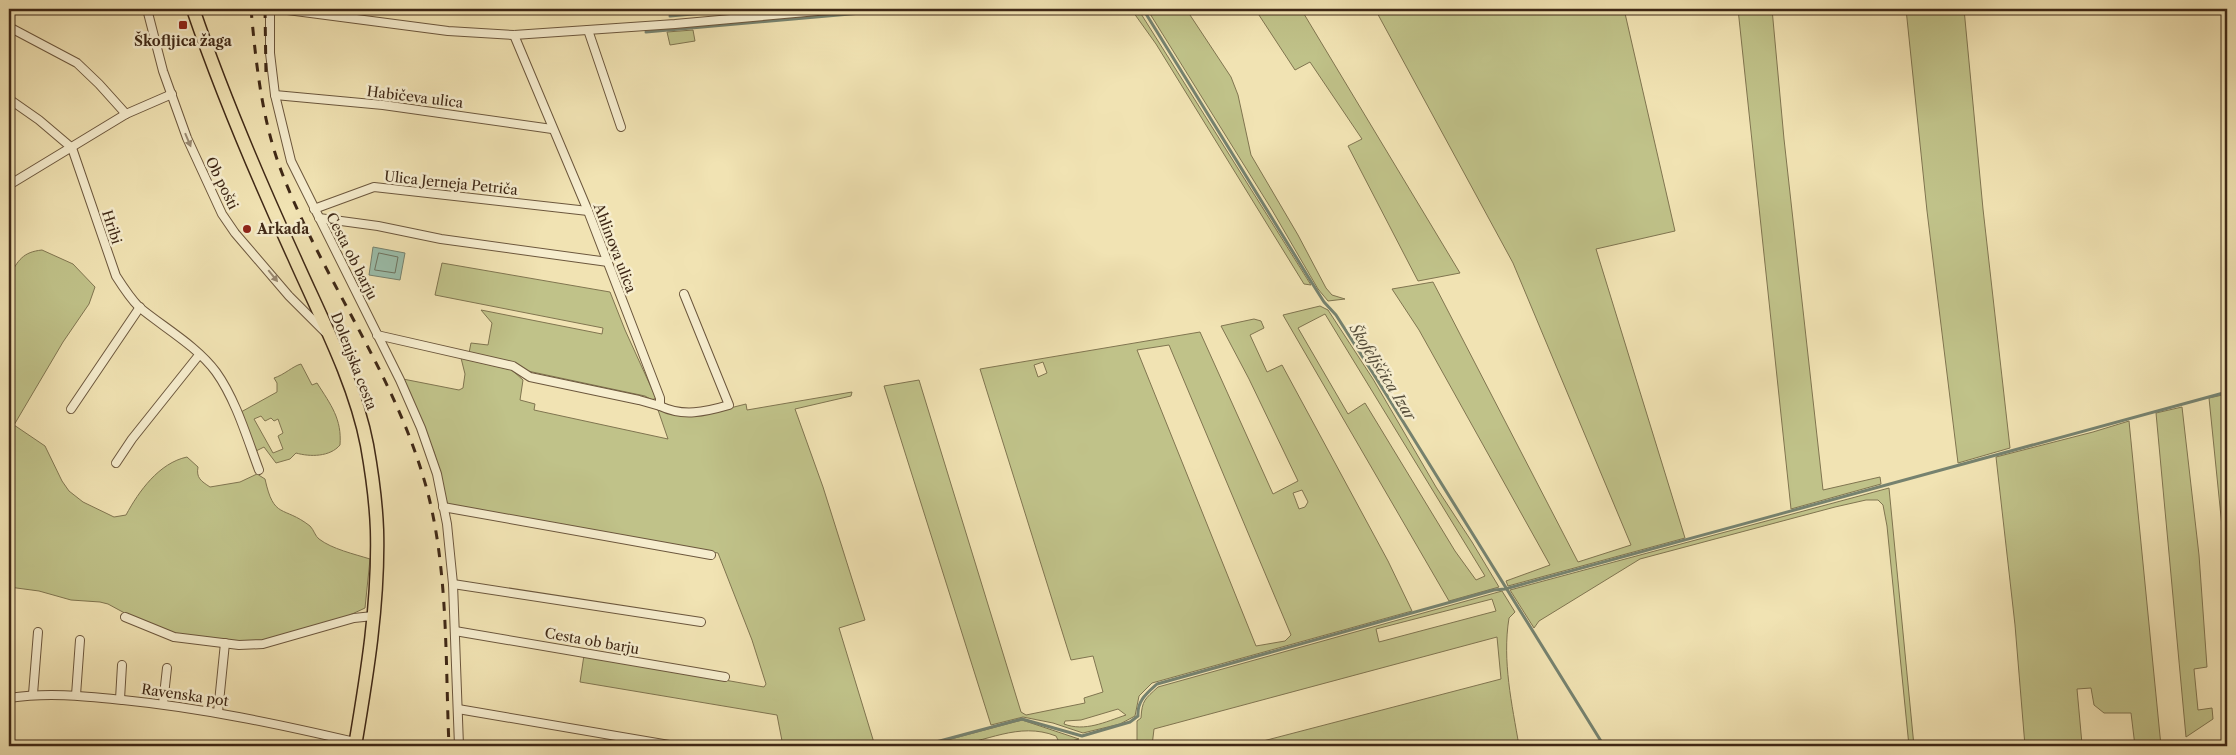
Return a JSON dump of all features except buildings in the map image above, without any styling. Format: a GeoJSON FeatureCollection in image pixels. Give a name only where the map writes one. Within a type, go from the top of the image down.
{"type":"FeatureCollection","features":[{"type":"Feature","properties":{"kind":"main road","name":"Dolenjska cesta"},"geometry":{"type":"LineString","coordinates":[[193,9],[209,55],[257,175],[330,336],[361,420],[367,444],[377,528],[377,571],[373,616],[355,744]]}},
{"type":"Feature","properties":{"kind":"street","name":"Ob pošti"},"geometry":{"type":"LineString","coordinates":[[147,9],[163,71],[186,138],[222,214],[234,233],[289,296],[330,336]]}},
{"type":"Feature","properties":{"kind":"street","name":"Cesta ob barju"},"geometry":{"type":"LineString","coordinates":[[270,9],[270,53],[275,95],[291,161],[421,428],[437,474],[453,584],[459,746]]}},
{"type":"Feature","properties":{"kind":"street"},"geometry":{"type":"LineString","coordinates":[[280,9],[448,31],[514,35],[840,9]]}},
{"type":"Feature","properties":{"kind":"street"},"geometry":{"type":"LineString","coordinates":[[9,27],[77,63],[126,114]]}},
{"type":"Feature","properties":{"kind":"street"},"geometry":{"type":"LineString","coordinates":[[588,30],[621,127]]}},
{"type":"Feature","properties":{"kind":"street","name":"Ahlinova ulica"},"geometry":{"type":"LineString","coordinates":[[514,35],[588,211],[660,398],[660,406]]}},
{"type":"Feature","properties":{"kind":"street"},"geometry":{"type":"LineString","coordinates":[[9,184],[126,114],[172,94]]}},
{"type":"Feature","properties":{"kind":"street","name":"Habičeva ulica"},"geometry":{"type":"LineString","coordinates":[[275,95],[384,105],[552,129]]}},
{"type":"Feature","properties":{"kind":"street"},"geometry":{"type":"LineString","coordinates":[[9,99],[39,120],[72,148]]}},
{"type":"Feature","properties":{"kind":"street","name":"Hribi"},"geometry":{"type":"LineString","coordinates":[[72,148],[116,276],[140,307],[164,324],[215,371],[227,391],[259,470]]}},
{"type":"Feature","properties":{"kind":"street","name":"Ulica Jerneja Petriča"},"geometry":{"type":"LineString","coordinates":[[314,208],[374,187],[588,211]]}},
{"type":"Feature","properties":{"kind":"street"},"geometry":{"type":"LineString","coordinates":[[319,218],[378,226],[441,239],[608,262]]}},
{"type":"Feature","properties":{"kind":"street"},"geometry":{"type":"LineString","coordinates":[[377,335],[513,366],[530,377],[640,400],[687,414],[729,405],[684,294]]}},
{"type":"Feature","properties":{"kind":"street"},"geometry":{"type":"LineString","coordinates":[[71,409],[140,307]]}},
{"type":"Feature","properties":{"kind":"street"},"geometry":{"type":"LineString","coordinates":[[116,463],[132,439],[199,355]]}},
{"type":"Feature","properties":{"kind":"street"},"geometry":{"type":"LineString","coordinates":[[443,507],[711,555]]}},
{"type":"Feature","properties":{"kind":"street"},"geometry":{"type":"LineString","coordinates":[[453,584],[701,622]]}},
{"type":"Feature","properties":{"kind":"street"},"geometry":{"type":"LineString","coordinates":[[125,617],[174,637],[225,643],[263,644],[354,618],[373,616]]}},
{"type":"Feature","properties":{"kind":"street","name":"Cesta ob barju"},"geometry":{"type":"LineString","coordinates":[[455,631],[725,677]]}},
{"type":"Feature","properties":{"kind":"street"},"geometry":{"type":"LineString","coordinates":[[33,694],[38,632]]}},
{"type":"Feature","properties":{"kind":"street"},"geometry":{"type":"LineString","coordinates":[[76,695],[80,640]]}},
{"type":"Feature","properties":{"kind":"street"},"geometry":{"type":"LineString","coordinates":[[218,712],[225,643]]}},
{"type":"Feature","properties":{"kind":"street"},"geometry":{"type":"LineString","coordinates":[[120,699],[122,665]]}},
{"type":"Feature","properties":{"kind":"street"},"geometry":{"type":"LineString","coordinates":[[163,704],[166,668]]}},
{"type":"Feature","properties":{"kind":"street","name":"Ravenska pot"},"geometry":{"type":"LineString","coordinates":[[9,698],[33,694],[76,695],[163,704],[218,712],[355,744]]}},
{"type":"Feature","properties":{"kind":"street"},"geometry":{"type":"LineString","coordinates":[[458,709],[675,746]]}},
{"type":"Feature","properties":{"kind":"green space"},"geometry":{"type":"Polygon","coordinates":[[[1131,9],[1138,9],[1311,285],[1304,284],[1156,44],[1131,9]]]}},
{"type":"Feature","properties":{"kind":"green space"},"geometry":{"type":"Polygon","coordinates":[[[1147,9],[1186,9],[1231,77],[1238,95],[1251,155],[1298,235],[1326,288],[1332,295],[1345,299],[1328,301],[1318,289],[1272,210],[1147,9]]]}},
{"type":"Feature","properties":{"kind":"green space"},"geometry":{"type":"Polygon","coordinates":[[[1255,9],[1301,9],[1460,273],[1418,281],[1348,146],[1362,139],[1310,62],[1295,70],[1255,9]]]}},
{"type":"Feature","properties":{"kind":"green space"},"geometry":{"type":"Polygon","coordinates":[[[1375,9],[1624,9],[1675,231],[1596,249],[1685,538],[1508,586],[1506,581],[1550,565],[1419,330],[1392,289],[1433,282],[1578,562],[1631,545],[1513,263],[1375,9]]]}},
{"type":"Feature","properties":{"kind":"green space"},"geometry":{"type":"Polygon","coordinates":[[[1738,9],[1772,9],[1784,139],[1823,490],[1880,477],[1881,484],[1791,509],[1738,9]]]}},
{"type":"Feature","properties":{"kind":"green space"},"geometry":{"type":"Polygon","coordinates":[[[1906,9],[1964,9],[1983,209],[2010,448],[1958,463],[1927,211],[1906,9]]]}},
{"type":"Feature","properties":{"kind":"green space"},"geometry":{"type":"Polygon","coordinates":[[[693,30],[695,41],[670,45],[667,32],[693,30]]]}},
{"type":"Feature","properties":{"kind":"green space"},"geometry":{"type":"Polygon","coordinates":[[[42,250],[73,264],[95,287],[89,304],[63,342],[14,425],[45,446],[69,491],[83,502],[114,517],[126,515],[151,479],[167,465],[177,460],[187,457],[198,467],[200,479],[210,487],[240,482],[257,474],[265,479],[268,492],[276,506],[310,526],[316,536],[324,543],[370,559],[365,608],[337,621],[259,643],[240,643],[172,633],[143,623],[108,604],[100,602],[71,600],[39,591],[9,587],[9,277],[22,258],[35,251],[42,250]]]}},
{"type":"Feature","properties":{"kind":"green space"},"geometry":{"type":"Polygon","coordinates":[[[442,263],[610,292],[656,398],[652,400],[645,396],[523,370],[469,353],[471,343],[488,345],[492,323],[481,310],[602,334],[603,328],[435,295],[442,263]]]}},
{"type":"Feature","properties":{"kind":"green space"},"geometry":{"type":"Polygon","coordinates":[[[1320,306],[1328,310],[1373,379],[1436,487],[1499,587],[1449,601],[1283,315],[1320,306]],[[1325,314],[1298,328],[1348,414],[1365,403],[1455,551],[1476,580],[1485,576],[1325,314]]]}},
{"type":"Feature","properties":{"kind":"green space"},"geometry":{"type":"Polygon","coordinates":[[[1254,319],[1261,321],[1264,328],[1250,335],[1267,372],[1282,365],[1388,561],[1412,611],[1152,683],[1139,696],[1135,716],[1120,724],[1083,733],[1053,723],[1023,717],[991,725],[884,386],[919,380],[1021,712],[1026,715],[1085,703],[1084,698],[1103,692],[1093,656],[1071,660],[980,369],[1200,332],[1273,494],[1298,481],[1221,326],[1254,319]],[[1169,345],[1137,350],[1256,646],[1285,641],[1291,635],[1169,345]],[[1043,362],[1034,365],[1038,377],[1047,373],[1043,362]],[[1302,490],[1293,493],[1299,509],[1305,507],[1308,502],[1302,490]],[[1118,709],[1081,720],[1065,721],[1064,724],[1087,727],[1126,715],[1118,709]]]}},
{"type":"Feature","properties":{"kind":"green space"},"geometry":{"type":"Polygon","coordinates":[[[461,358],[512,370],[523,380],[520,400],[535,404],[534,410],[668,439],[658,410],[681,416],[718,411],[746,404],[747,410],[852,392],[851,396],[795,409],[823,487],[865,620],[839,628],[875,746],[783,746],[777,715],[580,682],[584,655],[764,687],[766,684],[752,640],[718,553],[452,506],[447,503],[434,452],[403,379],[459,390],[463,388],[465,374],[461,358]]]}},
{"type":"Feature","properties":{"kind":"green space"},"geometry":{"type":"Polygon","coordinates":[[[301,364],[312,385],[317,383],[331,405],[339,427],[340,445],[325,454],[307,455],[296,453],[290,459],[276,463],[264,447],[256,451],[241,412],[277,392],[277,383],[274,378],[301,364]],[[261,416],[254,419],[273,453],[283,449],[278,436],[283,433],[278,419],[274,421],[271,418],[265,421],[261,416]]]}},
{"type":"Feature","properties":{"kind":"green space"},"geometry":{"type":"Polygon","coordinates":[[[2227,394],[2227,576],[2209,398],[2227,394]]]}},
{"type":"Feature","properties":{"kind":"green space"},"geometry":{"type":"Polygon","coordinates":[[[2182,407],[2199,555],[2207,667],[2194,669],[2198,710],[2212,708],[2213,719],[2186,737],[2156,413],[2182,407]]]}},
{"type":"Feature","properties":{"kind":"green space"},"geometry":{"type":"Polygon","coordinates":[[[2129,421],[2161,746],[2135,746],[2131,713],[2104,713],[2094,705],[2091,688],[2077,689],[2082,744],[2091,746],[2025,746],[2015,625],[1996,457],[2129,421]]]}},
{"type":"Feature","properties":{"kind":"green space"},"geometry":{"type":"Polygon","coordinates":[[[1889,488],[1914,746],[1909,746],[1887,526],[1883,505],[1878,500],[1866,500],[1835,507],[1640,559],[1539,621],[1534,628],[1510,590],[1889,488]]]}},
{"type":"Feature","properties":{"kind":"green space"},"geometry":{"type":"Polygon","coordinates":[[[1502,591],[1515,612],[1509,618],[1507,666],[1519,746],[1244,746],[1501,679],[1497,637],[1154,729],[1152,746],[1137,746],[1137,721],[1141,718],[1145,700],[1158,687],[1502,591]],[[1492,599],[1376,629],[1379,642],[1496,611],[1492,599]]]}},
{"type":"Feature","properties":{"kind":"green space"},"geometry":{"type":"Polygon","coordinates":[[[1022,720],[1079,739],[1060,744],[1056,736],[1028,731],[1002,734],[963,744],[925,746],[1022,720]]]}},
{"type":"Feature","properties":{"kind":"water"},"geometry":{"type":"Polygon","coordinates":[[[373,247],[405,253],[400,280],[369,275],[373,247]]]}},
{"type":"Feature","properties":{"kind":"waterway"},"geometry":{"type":"LineString","coordinates":[[670,16],[749,9]]}},
{"type":"Feature","properties":{"kind":"waterway"},"geometry":{"type":"LineString","coordinates":[[646,32],[907,9]]}},
{"type":"Feature","properties":{"kind":"waterway","name":"Škofeljščica Izar"},"geometry":{"type":"LineString","coordinates":[[1143,9],[1312,283],[1324,302],[1336,315],[1376,378],[1604,746]]}},
{"type":"Feature","properties":{"kind":"waterway"},"geometry":{"type":"LineString","coordinates":[[921,746],[1022,719],[1082,736],[1130,722],[1138,716],[1139,706],[1143,698],[1157,684],[1494,590],[1505,589],[2227,392]]}},
{"type":"Feature","properties":{"kind":"railway"},"geometry":{"type":"LineString","coordinates":[[251,9],[265,113],[269,133],[282,173],[316,249],[393,398],[423,476],[431,508],[442,575],[449,746]]}},
{"type":"Feature","properties":{"kind":"railway"},"geometry":{"type":"LineString","coordinates":[[265,9],[266,76]]}},
{"type":"Feature","properties":{"kind":"place","name":"Škofljica žaga"},"geometry":{"type":"Point","coordinates":[183,25]}},
{"type":"Feature","properties":{"kind":"place","name":"Arkada"},"geometry":{"type":"Point","coordinates":[247,229]}}]}
